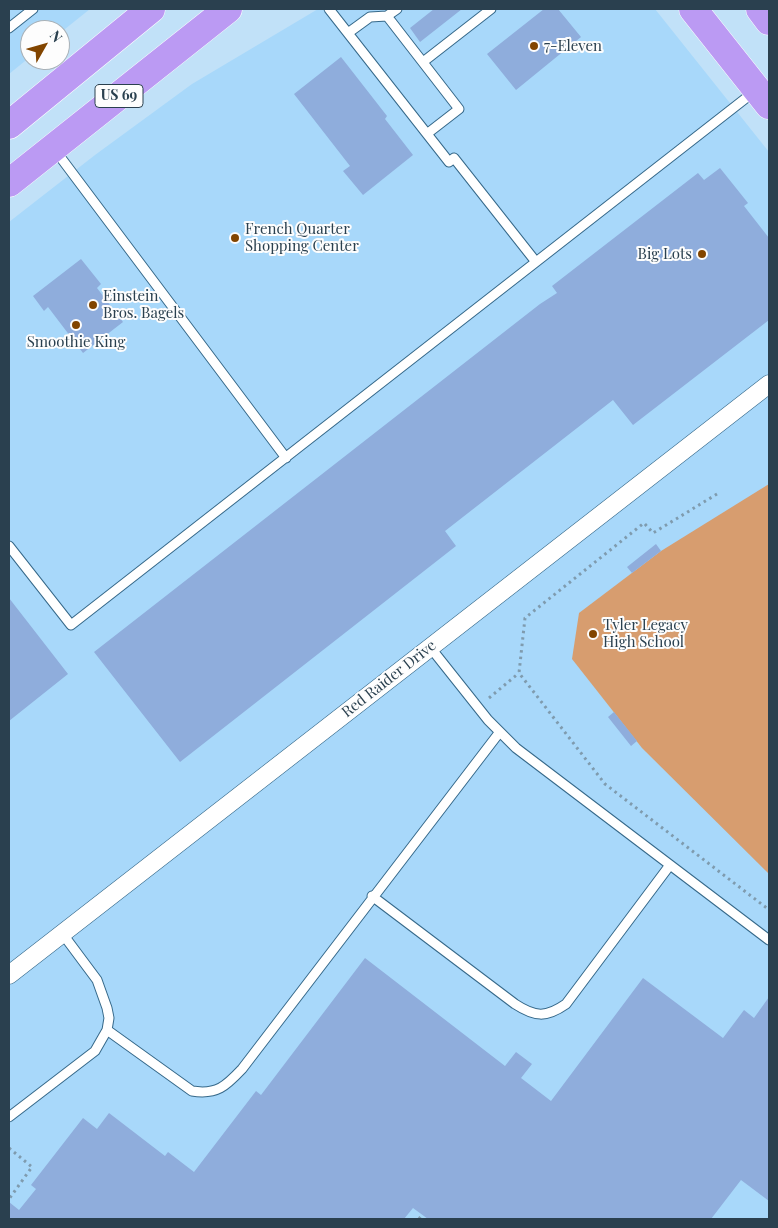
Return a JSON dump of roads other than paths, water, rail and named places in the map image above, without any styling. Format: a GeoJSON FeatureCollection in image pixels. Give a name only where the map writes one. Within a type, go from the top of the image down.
{"type":"FeatureCollection","features":[{"type":"Feature","properties":{"kind":"highway"},"geometry":{"type":"LineString","coordinates":[[9,124],[151,9]]}},
{"type":"Feature","properties":{"kind":"highway","name":"US 69"},"geometry":{"type":"LineString","coordinates":[[9,183],[228,9]]}},
{"type":"Feature","properties":{"kind":"highway"},"geometry":{"type":"LineString","coordinates":[[694,9],[763,97]]}},
{"type":"Feature","properties":{"kind":"highway"},"geometry":{"type":"LineString","coordinates":[[760,9],[769,21]]}},
{"type":"Feature","properties":{"kind":"street","name":"Red Raider Drive"},"geometry":{"type":"LineString","coordinates":[[9,975],[769,384]]}},
{"type":"Feature","properties":{"kind":"lane"},"geometry":{"type":"LineString","coordinates":[[9,28],[33,9]]}},
{"type":"Feature","properties":{"kind":"lane"},"geometry":{"type":"LineString","coordinates":[[329,9],[449,162],[454,158],[536,262]]}},
{"type":"Feature","properties":{"kind":"lane"},"geometry":{"type":"LineString","coordinates":[[348,33],[370,17],[388,16],[397,9]]}},
{"type":"Feature","properties":{"kind":"lane"},"geometry":{"type":"LineString","coordinates":[[423,62],[490,9]]}},
{"type":"Feature","properties":{"kind":"lane"},"geometry":{"type":"LineString","coordinates":[[388,16],[458,109],[428,133]]}},
{"type":"Feature","properties":{"kind":"lane"},"geometry":{"type":"LineString","coordinates":[[9,546],[71,625],[536,262],[763,97]]}},
{"type":"Feature","properties":{"kind":"lane"},"geometry":{"type":"LineString","coordinates":[[54,149],[286,458]]}},
{"type":"Feature","properties":{"kind":"lane"},"geometry":{"type":"LineString","coordinates":[[430,647],[499,732],[516,748],[769,940]]}},
{"type":"Feature","properties":{"kind":"lane"},"geometry":{"type":"LineString","coordinates":[[107,1030],[192,1091],[208,1092],[225,1086],[242,1069],[372,896],[499,732]]}},
{"type":"Feature","properties":{"kind":"lane"},"geometry":{"type":"LineString","coordinates":[[372,896],[515,1004],[525,1010],[541,1015],[549,1014],[566,1004],[670,865]]}},
{"type":"Feature","properties":{"kind":"lane"},"geometry":{"type":"LineString","coordinates":[[9,1117],[95,1051],[107,1030],[107,1008],[97,980],[62,933]]}},
{"type":"Feature","properties":{"kind":"place","name":"7-Eleven"},"geometry":{"type":"Point","coordinates":[534,46]}},
{"type":"Feature","properties":{"kind":"place","name":"French Quarter Shopping Center"},"geometry":{"type":"Point","coordinates":[235,238]}},
{"type":"Feature","properties":{"kind":"place","name":"Big Lots"},"geometry":{"type":"Point","coordinates":[702,254]}},
{"type":"Feature","properties":{"kind":"place","name":"Einstein Bros. Bagels"},"geometry":{"type":"Point","coordinates":[93,305]}},
{"type":"Feature","properties":{"kind":"place","name":"Smoothie King"},"geometry":{"type":"Point","coordinates":[76,325]}},
{"type":"Feature","properties":{"kind":"place","name":"Tyler Legacy High School"},"geometry":{"type":"Point","coordinates":[593,634]}}]}
